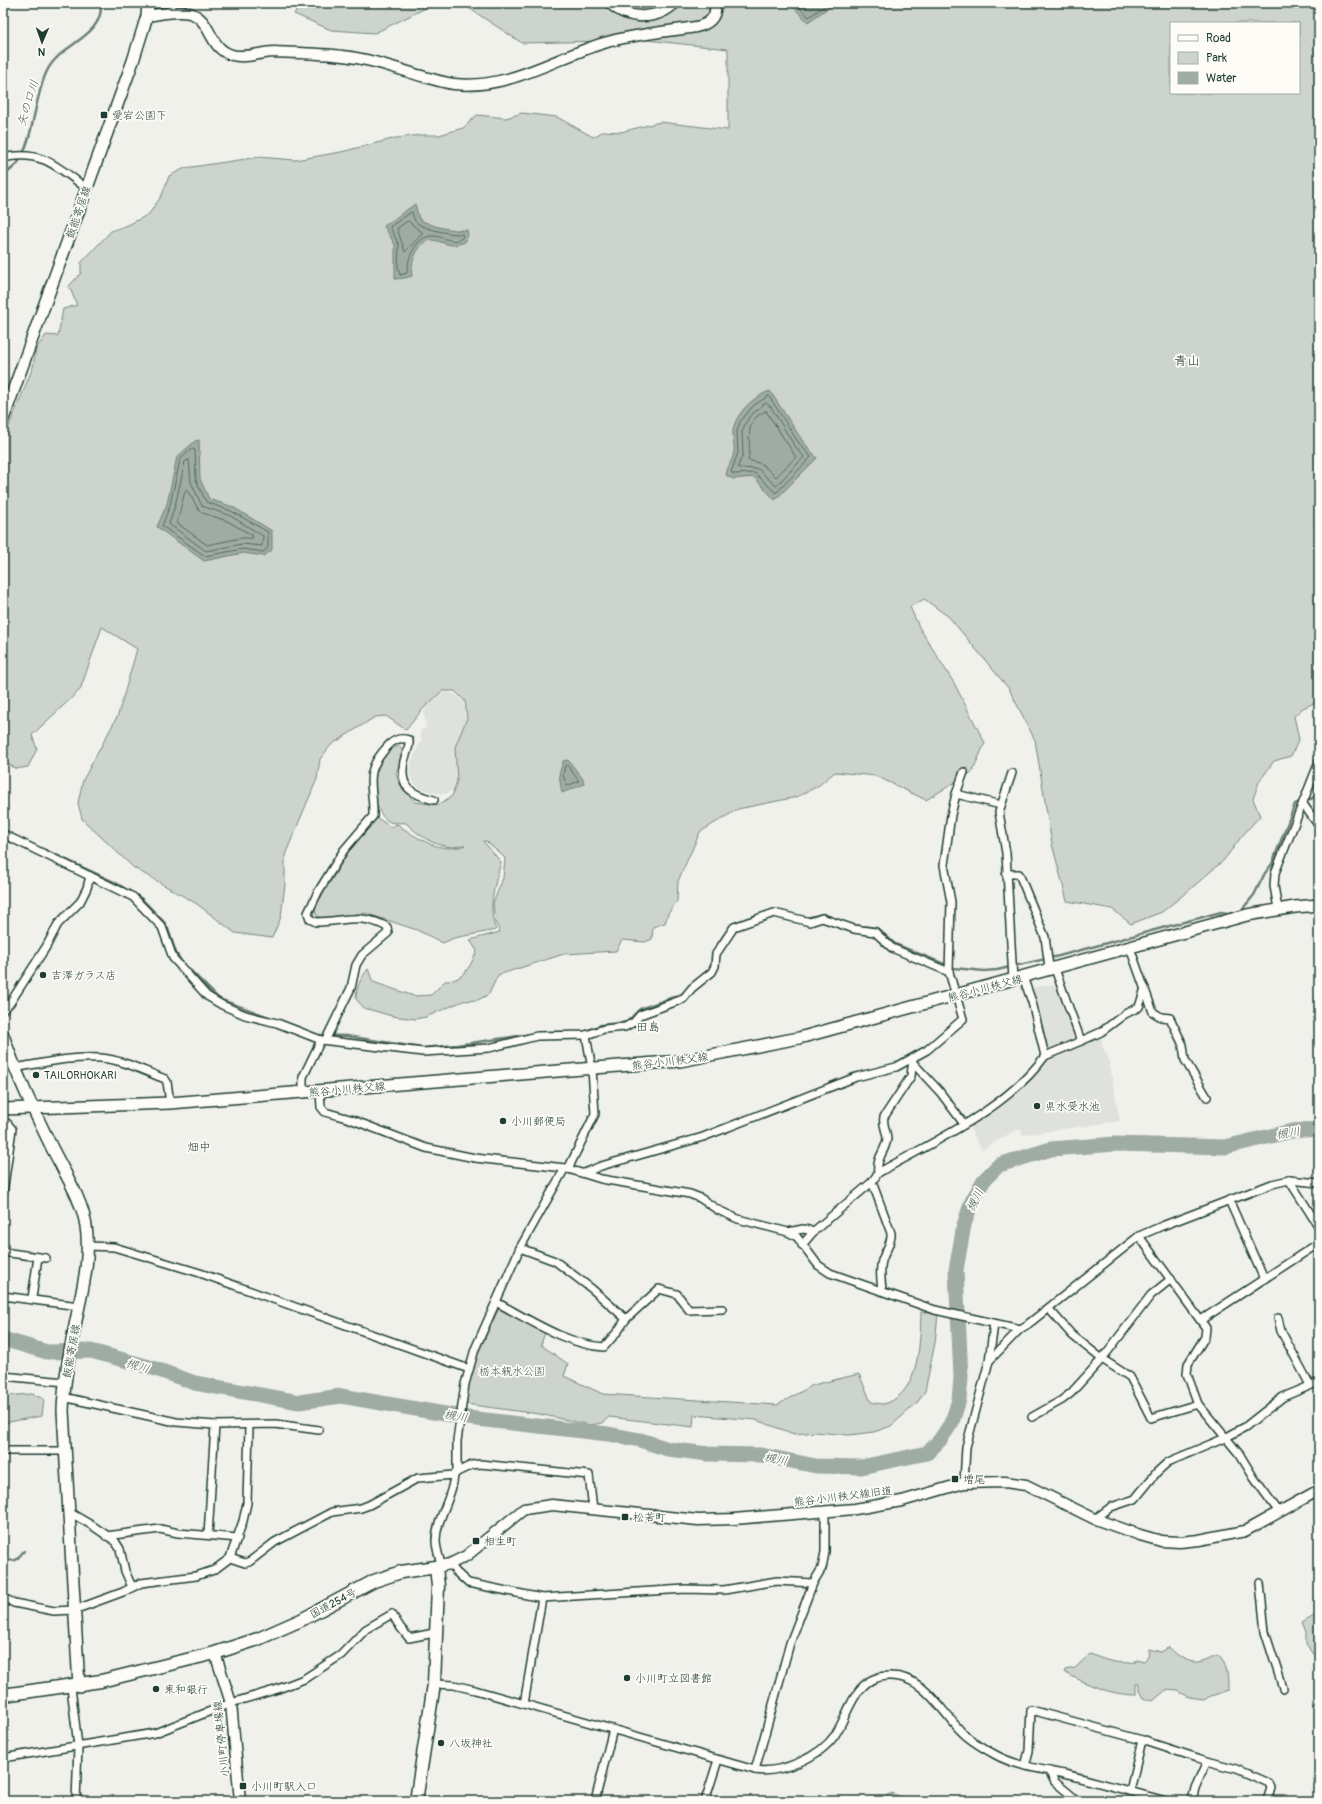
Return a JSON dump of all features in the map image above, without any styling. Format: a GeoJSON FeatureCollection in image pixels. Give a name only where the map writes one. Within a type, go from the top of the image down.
{"type":"FeatureCollection","features":[{"type":"Feature","properties":{"kind":"highway"},"geometry":{"type":"LineString","coordinates":[[416,1801],[434,1684],[434,1633],[438,1586],[442,1566]]}},
{"type":"Feature","properties":{"kind":"highway","name":"国道254号"},"geometry":{"type":"LineString","coordinates":[[3,1695],[75,1686],[160,1668],[214,1653],[258,1639],[301,1620],[374,1581],[401,1572],[442,1566]]}},
{"type":"Feature","properties":{"kind":"main road","name":"飯能寄居線"},"geometry":{"type":"LineString","coordinates":[[3,419],[34,338],[86,188],[133,61],[147,16],[148,3]]}},
{"type":"Feature","properties":{"kind":"main road","name":"熊谷小川秩父線"},"geometry":{"type":"LineString","coordinates":[[3,1109],[170,1103],[680,1061],[769,1045],[956,996],[1052,968],[1247,915],[1278,909],[1319,905]]}},
{"type":"Feature","properties":{"kind":"main road","name":"飯能寄居線"},"geometry":{"type":"LineString","coordinates":[[3,1035],[10,1065],[77,1197],[86,1224],[88,1246],[86,1276],[79,1306],[63,1397],[64,1451],[74,1610],[75,1686]]}},
{"type":"Feature","properties":{"kind":"street"},"geometry":{"type":"LineString","coordinates":[[610,3],[624,12],[648,16],[659,14],[675,3]]}},
{"type":"Feature","properties":{"kind":"street"},"geometry":{"type":"LineString","coordinates":[[147,16],[171,8],[197,16],[206,26],[216,46],[222,51],[232,55],[254,56],[273,52],[353,57],[446,83],[461,85],[505,81],[604,43],[625,37],[696,27],[707,24],[714,17],[716,10],[715,3]]}},
{"type":"Feature","properties":{"kind":"street"},"geometry":{"type":"LineString","coordinates":[[3,158],[17,155],[28,155],[50,161],[86,188]]}},
{"type":"Feature","properties":{"kind":"street"},"geometry":{"type":"LineString","coordinates":[[304,1092],[303,1077],[351,988],[356,965],[362,955],[388,933],[387,926],[372,919],[357,917],[316,922],[310,919],[308,913],[318,892],[344,850],[373,816],[371,771],[375,759],[392,742],[402,738],[408,740],[410,746],[404,760],[403,774],[406,786],[413,793],[434,800]]}},
{"type":"Feature","properties":{"kind":"street"},"geometry":{"type":"LineString","coordinates":[[1278,909],[1274,886],[1275,873],[1319,762]]}},
{"type":"Feature","properties":{"kind":"street"},"geometry":{"type":"LineString","coordinates":[[584,1173],[601,1166],[703,1137],[856,1077],[913,1062],[963,1019],[949,972],[951,902],[944,865],[950,815],[964,772]]}},
{"type":"Feature","properties":{"kind":"street"},"geometry":{"type":"LineString","coordinates":[[1012,773],[999,812],[1006,853],[1006,874],[1018,979],[1032,1002],[1045,1056]]}},
{"type":"Feature","properties":{"kind":"street"},"geometry":{"type":"LineString","coordinates":[[956,794],[1002,804]]}},
{"type":"Feature","properties":{"kind":"street"},"geometry":{"type":"LineString","coordinates":[[1303,804],[1319,826]]}},
{"type":"Feature","properties":{"kind":"street"},"geometry":{"type":"LineString","coordinates":[[3,834],[133,897],[156,919],[162,927],[173,958],[207,996],[222,1005],[245,1015],[324,1040],[423,1052],[489,1048],[537,1036],[586,1035],[604,1029],[625,1027],[634,1022],[640,1015],[683,999],[692,988],[712,972],[715,966],[716,954],[734,927],[774,913],[810,922],[822,918],[854,929],[875,932],[892,948],[949,972]]}},
{"type":"Feature","properties":{"kind":"street"},"geometry":{"type":"LineString","coordinates":[[1006,874],[1019,874],[1045,937],[1052,968],[1081,1041]]}},
{"type":"Feature","properties":{"kind":"street"},"geometry":{"type":"LineString","coordinates":[[3,1010],[10,1003],[46,947],[58,924],[80,902],[87,888],[90,876]]}},
{"type":"Feature","properties":{"kind":"street"},"geometry":{"type":"LineString","coordinates":[[1130,948],[1153,1012],[1161,1017],[1170,1018],[1183,1045],[1184,1060],[1207,1097]]}},
{"type":"Feature","properties":{"kind":"street"},"geometry":{"type":"LineString","coordinates":[[802,1245],[814,1231],[872,1182],[878,1173],[983,1112],[1026,1078],[1045,1056],[1101,1032],[1125,1014],[1139,1007],[1145,988]]}},
{"type":"Feature","properties":{"kind":"street"},"geometry":{"type":"LineString","coordinates":[[586,1035],[592,1069],[595,1114],[592,1123],[580,1141],[567,1168],[520,1248],[469,1369],[456,1441],[456,1473],[454,1485],[442,1516],[437,1535],[436,1543],[442,1566],[456,1572],[468,1583],[542,1598],[685,1589],[724,1590],[778,1581],[813,1583]]}},
{"type":"Feature","properties":{"kind":"street"},"geometry":{"type":"LineString","coordinates":[[10,1065],[70,1058],[102,1058],[165,1079],[167,1082],[170,1103]]}},
{"type":"Feature","properties":{"kind":"street"},"geometry":{"type":"LineString","coordinates":[[913,1062],[940,1092],[964,1124]]}},
{"type":"Feature","properties":{"kind":"street"},"geometry":{"type":"LineString","coordinates":[[878,1173],[877,1163],[887,1137],[882,1124],[884,1117],[911,1076],[913,1062]]}},
{"type":"Feature","properties":{"kind":"street"},"geometry":{"type":"LineString","coordinates":[[320,1091],[321,1107],[325,1112],[350,1119],[426,1148],[475,1158],[567,1168],[601,1179],[690,1194],[700,1198],[718,1210],[738,1219],[788,1232],[796,1237],[818,1265],[830,1273],[882,1290],[935,1310],[1020,1329]]}},
{"type":"Feature","properties":{"kind":"street"},"geometry":{"type":"LineString","coordinates":[[3,1124],[7,1123],[12,1129],[3,1193]]}},
{"type":"Feature","properties":{"kind":"street"},"geometry":{"type":"LineString","coordinates":[[1289,1180],[1319,1227]]}},
{"type":"Feature","properties":{"kind":"street"},"geometry":{"type":"LineString","coordinates":[[989,1361],[1020,1329],[1049,1309],[1140,1236],[1272,1184],[1289,1180],[1319,1182]]}},
{"type":"Feature","properties":{"kind":"street"},"geometry":{"type":"LineString","coordinates":[[872,1182],[892,1233],[892,1240],[882,1259],[882,1290]]}},
{"type":"Feature","properties":{"kind":"street"},"geometry":{"type":"LineString","coordinates":[[1229,1200],[1264,1279]]}},
{"type":"Feature","properties":{"kind":"street"},"geometry":{"type":"LineString","coordinates":[[788,1232],[803,1229],[814,1231]]}},
{"type":"Feature","properties":{"kind":"street"},"geometry":{"type":"LineString","coordinates":[[1140,1236],[1206,1328],[1205,1337],[1188,1364],[1187,1374],[1198,1404],[1240,1455],[1254,1478],[1279,1512]]}},
{"type":"Feature","properties":{"kind":"street"},"geometry":{"type":"LineString","coordinates":[[1201,1320],[1319,1244]]}},
{"type":"Feature","properties":{"kind":"street"},"geometry":{"type":"LineString","coordinates":[[88,1246],[114,1247],[200,1273],[469,1369]]}},
{"type":"Feature","properties":{"kind":"street"},"geometry":{"type":"LineString","coordinates":[[520,1248],[555,1261],[592,1289],[626,1319]]}},
{"type":"Feature","properties":{"kind":"street"},"geometry":{"type":"LineString","coordinates":[[3,1252],[46,1258]]}},
{"type":"Feature","properties":{"kind":"street"},"geometry":{"type":"LineString","coordinates":[[32,1298],[38,1256]]}},
{"type":"Feature","properties":{"kind":"street"},"geometry":{"type":"LineString","coordinates":[[1032,1417],[1062,1400],[1102,1359],[1151,1295],[1171,1280]]}},
{"type":"Feature","properties":{"kind":"street"},"geometry":{"type":"LineString","coordinates":[[496,1302],[546,1329],[592,1346],[604,1347],[626,1319],[659,1289],[678,1294],[689,1310],[722,1309]]}},
{"type":"Feature","properties":{"kind":"street"},"geometry":{"type":"LineString","coordinates":[[3,1296],[32,1298],[79,1306]]}},
{"type":"Feature","properties":{"kind":"street"},"geometry":{"type":"LineString","coordinates":[[1049,1309],[1072,1336],[1102,1359],[1130,1377],[1151,1418],[1198,1404]]}},
{"type":"Feature","properties":{"kind":"street"},"geometry":{"type":"LineString","coordinates":[[1278,1318],[1281,1331],[1310,1385]]}},
{"type":"Feature","properties":{"kind":"street"},"geometry":{"type":"LineString","coordinates":[[964,1482],[966,1447],[989,1361],[994,1324]]}},
{"type":"Feature","properties":{"kind":"street"},"geometry":{"type":"LineString","coordinates":[[3,1376],[66,1377]]}},
{"type":"Feature","properties":{"kind":"street"},"geometry":{"type":"LineString","coordinates":[[1095,1519],[1111,1507],[1135,1499],[1157,1472],[1168,1462],[1225,1438],[1245,1427],[1283,1397],[1319,1382]]}},
{"type":"Feature","properties":{"kind":"street"},"geometry":{"type":"LineString","coordinates":[[63,1397],[176,1422],[249,1426],[275,1424],[319,1430]]}},
{"type":"Feature","properties":{"kind":"street"},"geometry":{"type":"LineString","coordinates":[[208,1536],[215,1425]]}},
{"type":"Feature","properties":{"kind":"street"},"geometry":{"type":"LineString","coordinates":[[3,1598],[14,1603],[54,1611],[74,1610],[123,1592],[140,1583],[205,1574],[214,1570],[230,1558],[238,1538],[247,1503],[249,1426]]}},
{"type":"Feature","properties":{"kind":"street"},"geometry":{"type":"LineString","coordinates":[[3,1451],[64,1451]]}},
{"type":"Feature","properties":{"kind":"street"},"geometry":{"type":"LineString","coordinates":[[230,1558],[245,1563],[249,1562],[275,1542],[332,1512],[361,1508],[418,1478],[456,1473],[472,1465],[480,1464],[589,1475],[593,1509]]}},
{"type":"Feature","properties":{"kind":"street","name":"熊谷小川秩父線旧道"},"geometry":{"type":"LineString","coordinates":[[442,1566],[466,1556],[524,1509],[552,1505],[698,1520],[734,1519],[825,1511],[902,1501],[964,1482],[985,1481],[1018,1483],[1035,1489],[1095,1519],[1154,1539],[1180,1542],[1239,1532],[1262,1523],[1319,1490]]}},
{"type":"Feature","properties":{"kind":"street"},"geometry":{"type":"LineString","coordinates":[[755,1770],[782,1667],[813,1583],[822,1568],[825,1552],[825,1511]]}},
{"type":"Feature","properties":{"kind":"street"},"geometry":{"type":"LineString","coordinates":[[68,1512],[93,1526],[115,1542],[120,1549],[125,1571],[132,1587]]}},
{"type":"Feature","properties":{"kind":"street"},"geometry":{"type":"LineString","coordinates":[[106,1536],[160,1529],[208,1536],[238,1538]]}},
{"type":"Feature","properties":{"kind":"street"},"geometry":{"type":"LineString","coordinates":[[1260,1583],[1265,1632],[1283,1688]]}},
{"type":"Feature","properties":{"kind":"street"},"geometry":{"type":"LineString","coordinates":[[524,1704],[542,1598]]}},
{"type":"Feature","properties":{"kind":"street"},"geometry":{"type":"LineString","coordinates":[[3,1758],[155,1733],[231,1703],[278,1689],[304,1679],[342,1655],[366,1629],[392,1614],[409,1638],[434,1633]]}},
{"type":"Feature","properties":{"kind":"street","name":"小川町停車場線"},"geometry":{"type":"LineString","coordinates":[[214,1653],[231,1703],[240,1801]]}},
{"type":"Feature","properties":{"kind":"street"},"geometry":{"type":"LineString","coordinates":[[434,1684],[454,1685],[475,1690],[718,1760],[766,1772],[779,1770],[798,1762],[817,1751],[834,1736],[857,1690],[871,1679],[890,1676],[904,1678],[926,1690],[961,1731],[995,1755],[1026,1766],[1166,1801]]}},
{"type":"Feature","properties":{"kind":"street"},"geometry":{"type":"LineString","coordinates":[[75,1686],[78,1746],[76,1801]]}},
{"type":"Feature","properties":{"kind":"street"},"geometry":{"type":"LineString","coordinates":[[1026,1766],[1029,1751],[1031,1710],[1142,1740],[1238,1770],[1269,1783],[1270,1788],[1267,1801]]}},
{"type":"Feature","properties":{"kind":"street"},"geometry":{"type":"LineString","coordinates":[[595,1801],[613,1729]]}},
{"type":"Feature","properties":{"kind":"street"},"geometry":{"type":"LineString","coordinates":[[1130,1791],[1142,1740]]}},
{"type":"Feature","properties":{"kind":"street"},"geometry":{"type":"LineString","coordinates":[[705,1801],[718,1760]]}},
{"type":"Feature","properties":{"kind":"street"},"geometry":{"type":"LineString","coordinates":[[1192,1801],[1195,1788],[1207,1761]]}},
{"type":"Feature","properties":{"kind":"street"},"geometry":{"type":"LineString","coordinates":[[1049,1771],[1055,1782],[1078,1801]]}},
{"type":"Feature","properties":{"kind":"shaded area"},"geometry":{"type":"Polygon","coordinates":[[[446,692],[456,694],[463,701],[466,715],[465,730],[457,759],[456,780],[453,790],[446,794],[431,792],[417,787],[409,775],[412,760],[421,741],[420,730],[426,728],[424,712],[428,704],[440,694],[446,692]]]}},
{"type":"Feature","properties":{"kind":"shaded area"},"geometry":{"type":"Polygon","coordinates":[[[1055,985],[1060,989],[1077,1038],[1049,1051],[1042,1037],[1030,990],[1032,987],[1055,985]]]}},
{"type":"Feature","properties":{"kind":"shaded area"},"geometry":{"type":"Polygon","coordinates":[[[1098,1035],[1101,1036],[1103,1048],[1108,1056],[1120,1121],[1022,1135],[1021,1130],[1016,1130],[982,1150],[968,1125],[1012,1095],[1031,1079],[1047,1058],[1081,1046],[1082,1043],[1098,1035]]]}},
{"type":"Feature","properties":{"kind":"green space"},"geometry":{"type":"Polygon","coordinates":[[[301,3],[436,3],[375,33],[331,30],[294,14],[301,3]]]}},
{"type":"Feature","properties":{"kind":"green space"},"geometry":{"type":"Polygon","coordinates":[[[461,3],[1319,3],[1319,507],[1314,520],[1316,532],[1319,534],[1319,701],[1303,708],[1294,716],[1299,739],[1291,756],[1274,761],[1259,782],[1253,799],[1260,816],[1242,836],[1224,860],[1162,912],[1131,924],[1112,909],[1067,901],[1052,844],[1035,740],[1009,689],[949,617],[924,599],[910,607],[919,627],[954,683],[985,743],[972,772],[926,800],[876,776],[835,772],[818,786],[797,797],[738,809],[700,832],[678,881],[677,901],[668,914],[665,923],[653,927],[652,939],[645,942],[622,940],[616,951],[564,954],[498,975],[489,994],[478,1000],[463,1001],[426,1017],[415,1019],[392,1016],[364,1008],[356,999],[361,979],[368,969],[373,982],[414,996],[431,995],[445,981],[457,978],[466,972],[477,951],[470,940],[500,932],[495,922],[493,903],[503,878],[505,858],[486,841],[483,841],[501,862],[494,887],[492,905],[493,922],[496,930],[454,938],[443,943],[417,930],[365,913],[321,918],[316,915],[315,907],[349,851],[377,818],[391,827],[397,824],[430,844],[447,848],[456,848],[465,845],[452,847],[439,845],[421,836],[406,823],[394,823],[384,818],[376,803],[373,783],[376,766],[379,760],[393,748],[399,746],[404,753],[396,773],[399,783],[415,802],[438,805],[452,796],[457,780],[455,747],[467,718],[465,701],[455,691],[442,691],[422,710],[406,730],[386,716],[375,717],[331,745],[320,759],[317,779],[285,855],[285,884],[281,917],[272,938],[235,933],[197,904],[134,868],[82,819],[78,803],[83,780],[118,715],[137,649],[102,627],[80,690],[32,735],[37,749],[28,767],[16,769],[3,760],[3,441],[33,367],[36,349],[46,335],[58,336],[63,309],[77,305],[69,286],[81,273],[81,263],[111,231],[128,225],[149,214],[162,195],[169,176],[185,168],[259,157],[295,160],[341,152],[396,138],[421,135],[439,135],[463,128],[477,115],[506,118],[522,113],[557,117],[593,137],[604,131],[621,132],[660,122],[728,130],[728,49],[646,40],[522,43],[461,3]]]}},
{"type":"Feature","properties":{"kind":"green space","name":"栃本親水公園"},"geometry":{"type":"Polygon","coordinates":[[[499,1308],[503,1308],[545,1332],[541,1345],[568,1364],[564,1376],[603,1394],[777,1405],[813,1385],[859,1374],[871,1402],[885,1404],[898,1397],[906,1388],[912,1377],[916,1364],[919,1350],[921,1312],[938,1314],[935,1343],[925,1391],[917,1403],[891,1426],[874,1432],[849,1435],[815,1432],[794,1434],[756,1420],[694,1415],[693,1427],[609,1417],[602,1423],[590,1425],[539,1414],[465,1404],[470,1377],[476,1357],[499,1308]]]}},
{"type":"Feature","properties":{"kind":"green space"},"geometry":{"type":"Polygon","coordinates":[[[32,1394],[44,1399],[42,1416],[3,1423],[3,1396],[32,1394]]]}},
{"type":"Feature","properties":{"kind":"green space"},"geometry":{"type":"Polygon","coordinates":[[[1319,1613],[1319,1662],[1306,1645],[1306,1633],[1302,1623],[1319,1613]]]}},
{"type":"Feature","properties":{"kind":"green space"},"geometry":{"type":"Polygon","coordinates":[[[1169,1647],[1184,1659],[1193,1662],[1203,1661],[1218,1655],[1226,1667],[1228,1690],[1203,1699],[1189,1697],[1178,1691],[1166,1690],[1153,1701],[1143,1698],[1139,1691],[1139,1683],[1136,1683],[1136,1695],[1126,1695],[1098,1688],[1064,1672],[1065,1670],[1075,1668],[1090,1654],[1112,1661],[1129,1663],[1135,1662],[1137,1659],[1144,1661],[1148,1657],[1149,1649],[1161,1652],[1169,1647]]]}},
{"type":"Feature","properties":{"kind":"green space"},"geometry":{"type":"Polygon","coordinates":[[[891,1793],[914,1801],[878,1801],[891,1793]]]}},
{"type":"Feature","properties":{"kind":"water"},"geometry":{"type":"Polygon","coordinates":[[[789,3],[835,3],[808,22],[789,3]]]}},
{"type":"Feature","properties":{"kind":"water"},"geometry":{"type":"Polygon","coordinates":[[[415,204],[419,219],[442,228],[467,230],[468,236],[465,242],[455,245],[434,240],[427,242],[422,245],[413,260],[412,276],[395,279],[395,245],[384,226],[415,204]]]}},
{"type":"Feature","properties":{"kind":"water"},"geometry":{"type":"Polygon","coordinates":[[[770,391],[802,440],[817,458],[775,500],[754,477],[733,479],[726,475],[733,455],[733,430],[738,417],[752,401],[770,391]]]}},
{"type":"Feature","properties":{"kind":"water"},"geometry":{"type":"Polygon","coordinates":[[[199,440],[200,479],[209,499],[233,507],[272,531],[272,550],[264,556],[243,553],[204,561],[157,527],[167,504],[177,457],[195,441],[199,440]]]}},
{"type":"Feature","properties":{"kind":"water"},"geometry":{"type":"Polygon","coordinates":[[[568,760],[583,779],[584,784],[562,793],[559,775],[563,761],[568,760]]]}},
{"type":"Feature","properties":{"kind":"waterway","name":"矢の口川"},"geometry":{"type":"LineString","coordinates":[[3,176],[17,164],[23,154],[31,131],[39,93],[47,71],[53,61],[61,53],[89,33],[96,24],[100,15],[101,3]]}},
{"type":"Feature","properties":{"kind":"waterway"},"geometry":{"type":"LineString","coordinates":[[1306,800],[1311,799],[1319,793]]}},
{"type":"Feature","properties":{"kind":"waterway"},"geometry":{"type":"LineString","coordinates":[[1240,912],[1254,895],[1265,873],[1272,864],[1295,804],[1301,801]]}},
{"type":"Feature","properties":{"kind":"waterway"},"geometry":{"type":"LineString","coordinates":[[45,850],[116,883],[142,899],[164,922],[168,929],[176,953],[181,961],[219,999],[297,1027]]}},
{"type":"Feature","properties":{"kind":"waterway"},"geometry":{"type":"LineString","coordinates":[[774,910],[788,913]]}},
{"type":"Feature","properties":{"kind":"waterway"},"geometry":{"type":"LineString","coordinates":[[745,919],[767,912]]}},
{"type":"Feature","properties":{"kind":"waterway"},"geometry":{"type":"LineString","coordinates":[[852,925],[877,928],[895,944],[954,968],[984,971],[997,970],[1059,956],[1221,912],[1234,914]]}},
{"type":"Feature","properties":{"kind":"waterway"},"geometry":{"type":"LineString","coordinates":[[806,918],[823,914],[838,920]]}},
{"type":"Feature","properties":{"kind":"waterway"},"geometry":{"type":"LineString","coordinates":[[718,944],[730,926],[733,925]]}},
{"type":"Feature","properties":{"kind":"waterway"},"geometry":{"type":"LineString","coordinates":[[586,1031],[601,1025],[627,1022],[640,1009],[682,994],[712,967],[712,954],[715,950]]}},
{"type":"Feature","properties":{"kind":"waterway"},"geometry":{"type":"LineString","coordinates":[[317,1035],[347,1036],[422,1048],[457,1045],[545,1032],[564,1032]]}},
{"type":"Feature","properties":{"kind":"waterway","name":"槻川"},"geometry":{"type":"LineString","coordinates":[[3,1339],[47,1352],[91,1351],[153,1368],[195,1383],[299,1402],[341,1396],[468,1418],[608,1434],[640,1440],[668,1449],[708,1454],[761,1455],[816,1466],[861,1467],[927,1453],[940,1440],[952,1422],[959,1400],[961,1378],[956,1270],[964,1225],[972,1201],[984,1180],[999,1165],[1051,1149],[1115,1144],[1225,1147],[1292,1131],[1319,1129]]}},
{"type":"Feature","properties":{"kind":"waterway"},"geometry":{"type":"LineString","coordinates":[[3,1561],[16,1560],[24,1551]]}},
{"type":"Feature","properties":{"kind":"place","name":"愛宕公園下"},"geometry":{"type":"Point","coordinates":[104,115]}},
{"type":"Feature","properties":{"kind":"place","name":"吉澤ガラス店"},"geometry":{"type":"Point","coordinates":[43,975]}},
{"type":"Feature","properties":{"kind":"place","name":"TAILORHOKARI"},"geometry":{"type":"Point","coordinates":[36,1075]}},
{"type":"Feature","properties":{"kind":"place","name":"県水受水池"},"geometry":{"type":"Point","coordinates":[1037,1106]}},
{"type":"Feature","properties":{"kind":"place","name":"小川郵便局"},"geometry":{"type":"Point","coordinates":[503,1121]}},
{"type":"Feature","properties":{"kind":"place","name":"増尾"},"geometry":{"type":"Point","coordinates":[955,1479]}},
{"type":"Feature","properties":{"kind":"place","name":"松若町"},"geometry":{"type":"Point","coordinates":[625,1517]}},
{"type":"Feature","properties":{"kind":"place","name":"相生町"},"geometry":{"type":"Point","coordinates":[476,1541]}},
{"type":"Feature","properties":{"kind":"place","name":"小川町立図書館"},"geometry":{"type":"Point","coordinates":[627,1678]}},
{"type":"Feature","properties":{"kind":"place","name":"東和銀行"},"geometry":{"type":"Point","coordinates":[156,1689]}},
{"type":"Feature","properties":{"kind":"place","name":"八坂神社"},"geometry":{"type":"Point","coordinates":[441,1743]}},
{"type":"Feature","properties":{"kind":"place","name":"小川町駅入口"},"geometry":{"type":"Point","coordinates":[243,1786]}},
{"type":"Feature","properties":{"kind":"district","name":"青山"},"geometry":{"type":"Point","coordinates":[1187,360]}},
{"type":"Feature","properties":{"kind":"district","name":"田島"},"geometry":{"type":"Point","coordinates":[648,1027]}},
{"type":"Feature","properties":{"kind":"district","name":"畑中"},"geometry":{"type":"Point","coordinates":[199,1147]}}]}
